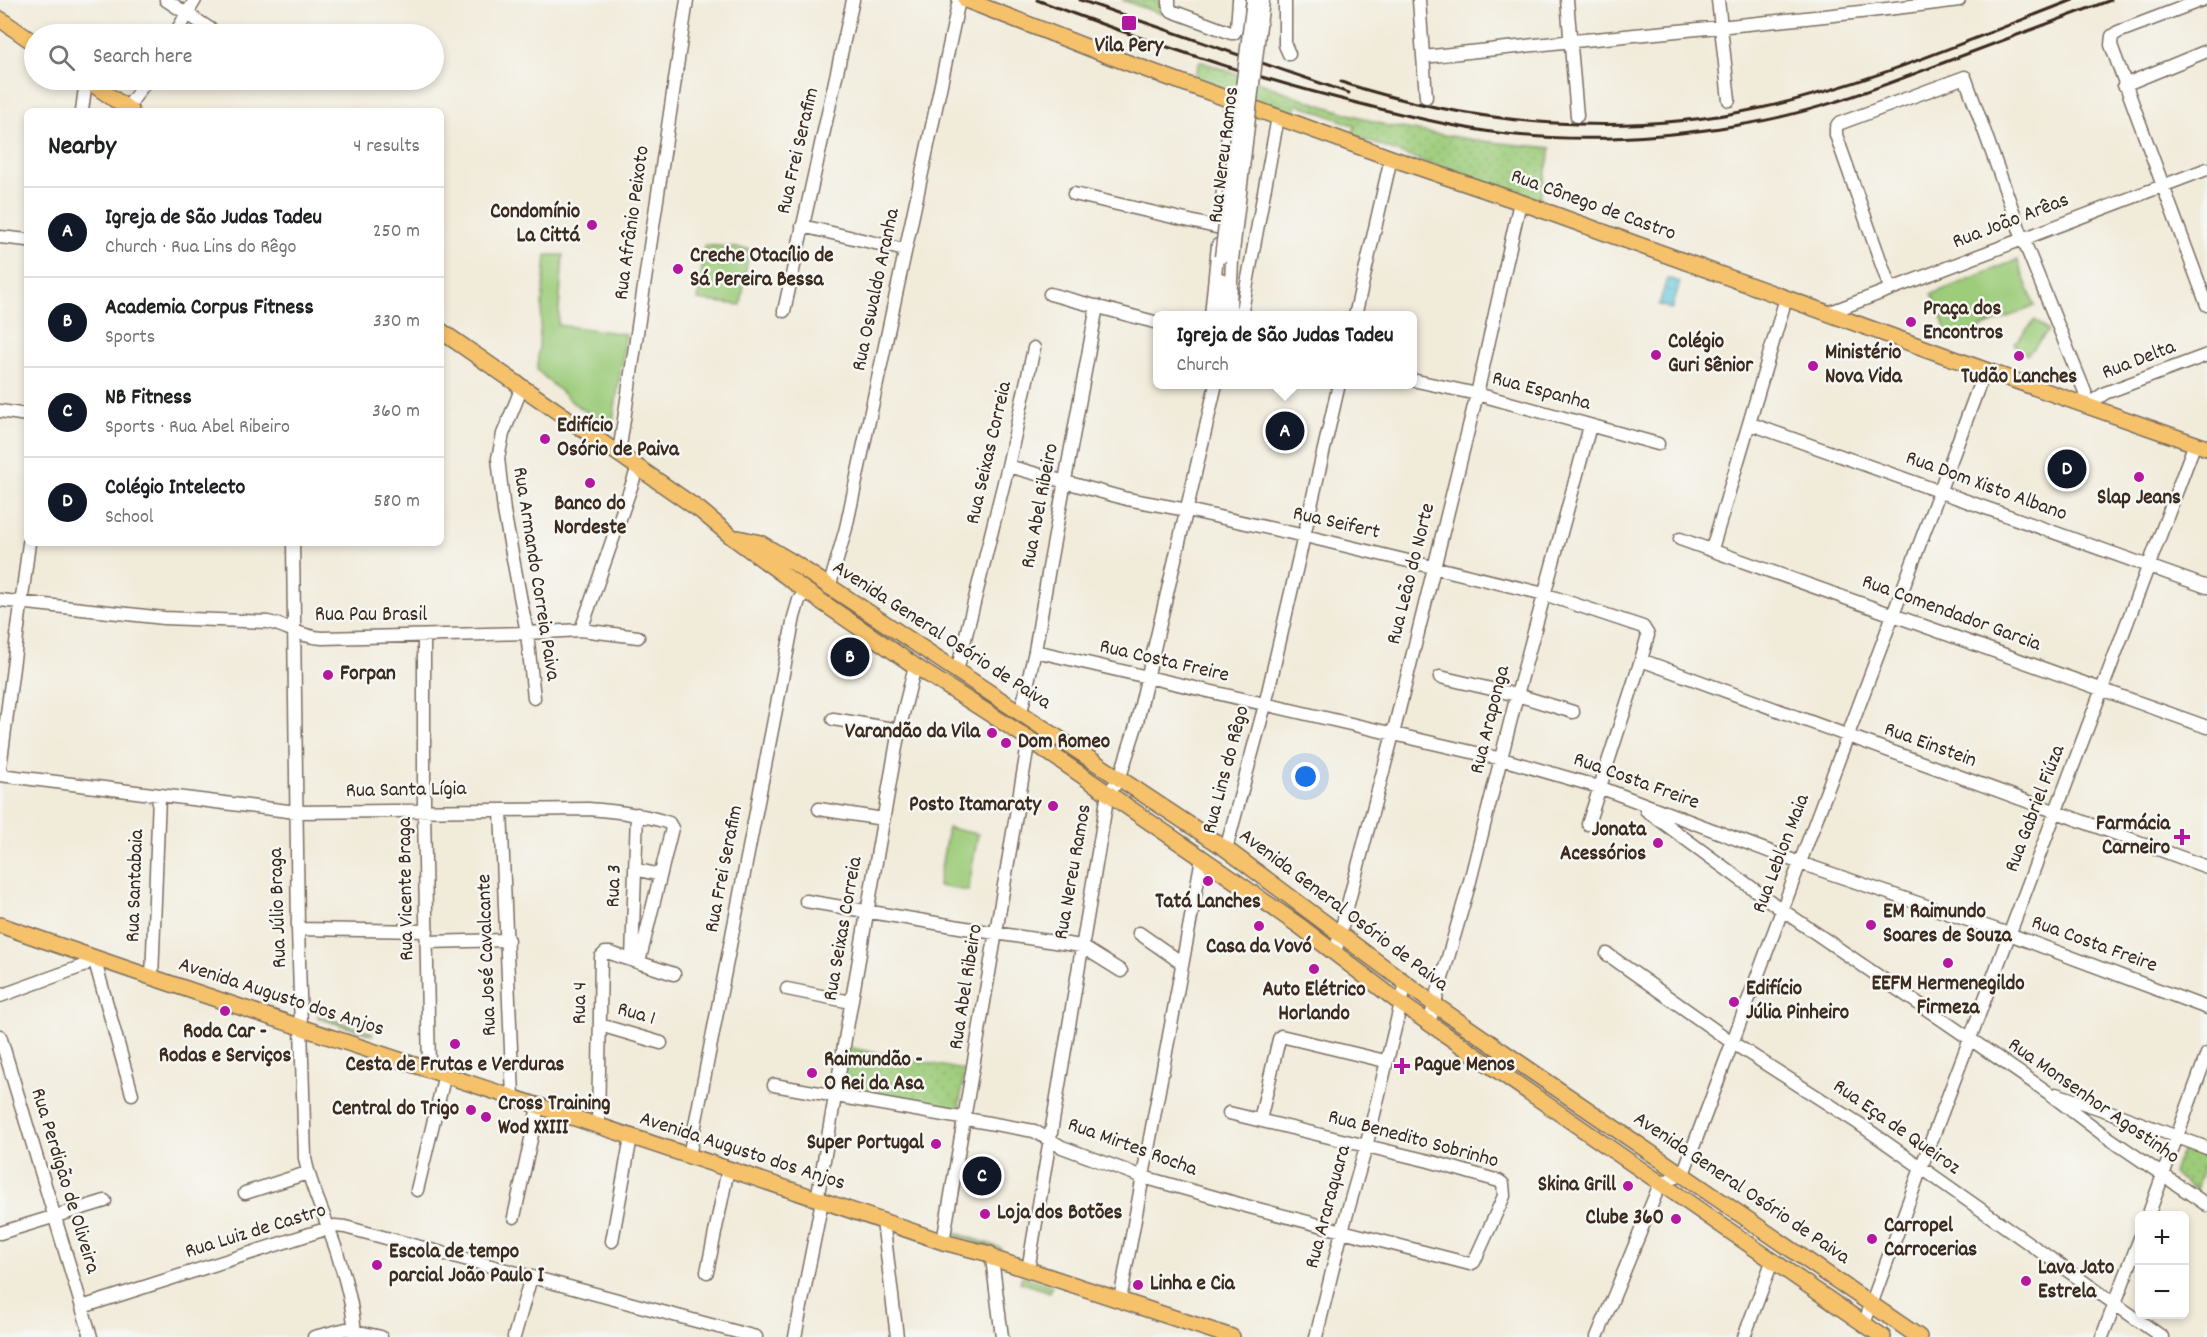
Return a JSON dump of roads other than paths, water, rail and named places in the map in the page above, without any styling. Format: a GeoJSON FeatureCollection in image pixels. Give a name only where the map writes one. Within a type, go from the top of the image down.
{"type":"FeatureCollection","features":[{"type":"Feature","properties":{"kind":"main road","name":"Rua Cônego de Castro"},"geometry":{"type":"LineString","coordinates":[[966,0],[1112,57],[1231,98],[1390,158],[1520,202],[2201,446]]}},
{"type":"Feature","properties":{"kind":"main road"},"geometry":{"type":"LineString","coordinates":[[0,19],[24,36]]}},
{"type":"Feature","properties":{"kind":"main road"},"geometry":{"type":"LineString","coordinates":[[101,90],[126,108]]}},
{"type":"Feature","properties":{"kind":"main road","name":"Avenida General Osório de Paiva"},"geometry":{"type":"LineString","coordinates":[[444,333],[701,511],[732,537],[806,591],[915,666],[1029,739],[1202,858],[1335,953],[1400,1003],[1883,1337]]}},
{"type":"Feature","properties":{"kind":"main road","name":"Avenida General Osório de Paiva"},"geometry":{"type":"LineString","coordinates":[[732,537],[760,543],[794,563],[1226,849],[1435,1005],[1919,1337]]}},
{"type":"Feature","properties":{"kind":"main road","name":"Avenida Augusto dos Anjos"},"geometry":{"type":"LineString","coordinates":[[0,925],[303,1029],[445,1074],[943,1242],[990,1254],[992,1258],[1232,1337]]}},
{"type":"Feature","properties":{"kind":"main road"},"geometry":{"type":"LineString","coordinates":[[1497,1070],[1507,1054]]}},
{"type":"Feature","properties":{"kind":"street"},"geometry":{"type":"LineString","coordinates":[[166,0],[202,24]]}},
{"type":"Feature","properties":{"kind":"street"},"geometry":{"type":"LineString","coordinates":[[181,24],[195,0]]}},
{"type":"Feature","properties":{"kind":"street","name":"Rua Afrânio Peixoto"},"geometry":{"type":"LineString","coordinates":[[619,453],[687,0]]}},
{"type":"Feature","properties":{"kind":"street","name":"Rua Frei Serafim"},"geometry":{"type":"LineString","coordinates":[[784,311],[853,0]]}},
{"type":"Feature","properties":{"kind":"street","name":"Rua Oswaldo Aranha"},"geometry":{"type":"LineString","coordinates":[[829,588],[846,528],[959,0]]}},
{"type":"Feature","properties":{"kind":"street"},"geometry":{"type":"LineString","coordinates":[[1169,4],[1172,11],[1234,33],[1237,28],[1239,0]]}},
{"type":"Feature","properties":{"kind":"street","name":"Rua Nereu Ramos"},"geometry":{"type":"LineString","coordinates":[[1223,311],[1252,0]]}},
{"type":"Feature","properties":{"kind":"street","name":"Rua Nereu Ramos"},"geometry":{"type":"LineString","coordinates":[[1231,311],[1227,259],[1263,0]]}},
{"type":"Feature","properties":{"kind":"street"},"geometry":{"type":"LineString","coordinates":[[1285,0],[1285,45],[1288,54]]}},
{"type":"Feature","properties":{"kind":"street"},"geometry":{"type":"LineString","coordinates":[[1419,0],[1426,97]]}},
{"type":"Feature","properties":{"kind":"street"},"geometry":{"type":"LineString","coordinates":[[1567,0],[1577,116]]}},
{"type":"Feature","properties":{"kind":"street"},"geometry":{"type":"LineString","coordinates":[[1718,0],[1729,100]]}},
{"type":"Feature","properties":{"kind":"street"},"geometry":{"type":"LineString","coordinates":[[1424,57],[1720,25],[1869,5],[1959,0]]}},
{"type":"Feature","properties":{"kind":"street"},"geometry":{"type":"LineString","coordinates":[[2202,0],[2118,32],[2112,36],[2111,45],[2207,305]]}},
{"type":"Feature","properties":{"kind":"street"},"geometry":{"type":"LineString","coordinates":[[2124,85],[2207,51]]}},
{"type":"Feature","properties":{"kind":"street"},"geometry":{"type":"LineString","coordinates":[[1890,288],[1836,135],[1836,128],[1838,124],[1965,77],[2023,239],[2085,392],[2086,406]]}},
{"type":"Feature","properties":{"kind":"street"},"geometry":{"type":"LineString","coordinates":[[82,108],[85,90]]}},
{"type":"Feature","properties":{"kind":"street"},"geometry":{"type":"LineString","coordinates":[[130,108],[141,90]]}},
{"type":"Feature","properties":{"kind":"street","name":"Rua Nereu Ramos"},"geometry":{"type":"LineString","coordinates":[[1211,311],[1231,98]]}},
{"type":"Feature","properties":{"kind":"street","name":"Rua Nereu Ramos"},"geometry":{"type":"LineString","coordinates":[[1241,311],[1278,117]]}},
{"type":"Feature","properties":{"kind":"street"},"geometry":{"type":"LineString","coordinates":[[1356,311],[1390,158]]}},
{"type":"Feature","properties":{"kind":"street","name":"Rua João Arêas"},"geometry":{"type":"LineString","coordinates":[[1828,313],[2207,169]]}},
{"type":"Feature","properties":{"kind":"street"},"geometry":{"type":"LineString","coordinates":[[1074,194],[1220,228]]}},
{"type":"Feature","properties":{"kind":"street","name":"Rua Leão do Norte"},"geometry":{"type":"LineString","coordinates":[[1335,953],[1393,734],[1477,394],[1520,202]]}},
{"type":"Feature","properties":{"kind":"street"},"geometry":{"type":"LineString","coordinates":[[802,226],[905,250]]}},
{"type":"Feature","properties":{"kind":"street"},"geometry":{"type":"LineString","coordinates":[[0,237],[24,240]]}},
{"type":"Feature","properties":{"kind":"street"},"geometry":{"type":"LineString","coordinates":[[1050,294],[1153,322]]}},
{"type":"Feature","properties":{"kind":"street"},"geometry":{"type":"LineString","coordinates":[[1712,549],[1751,424],[1786,298]]}},
{"type":"Feature","properties":{"kind":"street","name":"Rua Abel Ribeiro"},"geometry":{"type":"LineString","coordinates":[[1021,712],[1035,651],[1097,306]]}},
{"type":"Feature","properties":{"kind":"street","name":"Rua Seixas Correia"},"geometry":{"type":"LineString","coordinates":[[957,671],[1008,466],[1034,348]]}},
{"type":"Feature","properties":{"kind":"street","name":"Rua Delta"},"geometry":{"type":"LineString","coordinates":[[2086,406],[2105,393],[2207,355]]}},
{"type":"Feature","properties":{"kind":"street","name":"Rua Leblon Maia"},"geometry":{"type":"LineString","coordinates":[[1683,1174],[1895,615],[1985,370]]}},
{"type":"Feature","properties":{"kind":"street","name":"Rua Espanha"},"geometry":{"type":"LineString","coordinates":[[1417,381],[1477,394],[1658,444]]}},
{"type":"Feature","properties":{"kind":"street","name":"Rua Armando Correia Paiva"},"geometry":{"type":"LineString","coordinates":[[522,387],[503,434],[498,458],[504,511],[527,633],[534,698]]}},
{"type":"Feature","properties":{"kind":"street","name":"Rua Nereu Ramos"},"geometry":{"type":"LineString","coordinates":[[1028,1270],[1107,793],[1119,780],[1136,726],[1215,389]]}},
{"type":"Feature","properties":{"kind":"street","name":"Rua Lins do Rêgo"},"geometry":{"type":"LineString","coordinates":[[1226,849],[1265,705],[1339,389]]}},
{"type":"Feature","properties":{"kind":"street"},"geometry":{"type":"LineString","coordinates":[[0,411],[24,415]]}},
{"type":"Feature","properties":{"kind":"street","name":"Rua Dom Xisto Albano"},"geometry":{"type":"LineString","coordinates":[[1751,424],[2207,587]]}},
{"type":"Feature","properties":{"kind":"street","name":"Rua Araponga"},"geometry":{"type":"LineString","coordinates":[[1429,1023],[1470,885],[1517,695],[1590,426]]}},
{"type":"Feature","properties":{"kind":"street","name":"Rua Gabriel Fiúza"},"geometry":{"type":"LineString","coordinates":[[1864,1324],[2149,566],[2201,446]]}},
{"type":"Feature","properties":{"kind":"street","name":"Rua Seifert"},"geometry":{"type":"LineString","coordinates":[[1008,466],[1127,499],[1305,536],[1544,594],[1643,627],[1648,635],[1641,660]]}},
{"type":"Feature","properties":{"kind":"street"},"geometry":{"type":"LineString","coordinates":[[581,630],[638,467]]}},
{"type":"Feature","properties":{"kind":"street","name":"Rua Comendador Garcia"},"geometry":{"type":"LineString","coordinates":[[1680,539],[2207,727]]}},
{"type":"Feature","properties":{"kind":"street"},"geometry":{"type":"LineString","coordinates":[[0,768],[29,546]]}},
{"type":"Feature","properties":{"kind":"street","name":"Rua Júlio Braga"},"geometry":{"type":"LineString","coordinates":[[293,546],[298,929],[303,1029],[304,1150],[307,1173],[344,1276],[355,1333]]}},
{"type":"Feature","properties":{"kind":"street","name":"Rua Frei Serafim"},"geometry":{"type":"LineString","coordinates":[[689,1156],[794,617],[806,591]]}},
{"type":"Feature","properties":{"kind":"street","name":"Rua Pau Brasil"},"geometry":{"type":"LineString","coordinates":[[0,600],[165,618],[268,622],[282,624],[293,632],[322,638],[581,630],[638,637]]}},
{"type":"Feature","properties":{"kind":"street","name":"Rua Vicente Braga"},"geometry":{"type":"LineString","coordinates":[[424,636],[424,810],[429,1069]]}},
{"type":"Feature","properties":{"kind":"street","name":"Rua Costa Freire"},"geometry":{"type":"LineString","coordinates":[[1035,651],[1502,759],[1599,787],[1800,863],[2009,934],[2207,1008]]}},
{"type":"Feature","properties":{"kind":"street"},"geometry":{"type":"LineString","coordinates":[[1588,824],[1641,660]]}},
{"type":"Feature","properties":{"kind":"street","name":"Rua Einstein"},"geometry":{"type":"LineString","coordinates":[[1641,660],[2207,867]]}},
{"type":"Feature","properties":{"kind":"street","name":"Rua Seixas Correia"},"geometry":{"type":"LineString","coordinates":[[795,1337],[820,1200],[834,1095],[883,819],[899,730],[915,666]]}},
{"type":"Feature","properties":{"kind":"street"},"geometry":{"type":"LineString","coordinates":[[1440,677],[1517,695],[1573,712]]}},
{"type":"Feature","properties":{"kind":"street"},"geometry":{"type":"LineString","coordinates":[[833,719],[899,730]]}},
{"type":"Feature","properties":{"kind":"street","name":"Rua Abel Ribeiro"},"geometry":{"type":"LineString","coordinates":[[943,1242],[1029,739]]}},
{"type":"Feature","properties":{"kind":"street","name":"Rua Santa Lígia"},"geometry":{"type":"LineString","coordinates":[[0,775],[296,812],[588,809],[630,812],[654,818],[671,825],[668,850],[636,961]]}},
{"type":"Feature","properties":{"kind":"street","name":"Rua Santabaia"},"geometry":{"type":"LineString","coordinates":[[152,978],[159,796]]}},
{"type":"Feature","properties":{"kind":"street","name":"Rua Monsenhor Agostinho"},"geometry":{"type":"LineString","coordinates":[[1635,801],[1782,910],[2046,1091],[2100,1132],[2207,1205]]}},
{"type":"Feature","properties":{"kind":"street"},"geometry":{"type":"LineString","coordinates":[[819,809],[883,819]]}},
{"type":"Feature","properties":{"kind":"street","name":"Rua José Cavalcante"},"geometry":{"type":"LineString","coordinates":[[501,810],[513,1098]]}},
{"type":"Feature","properties":{"kind":"street","name":"Rua 3"},"geometry":{"type":"LineString","coordinates":[[636,814],[636,961]]}},
{"type":"Feature","properties":{"kind":"street","name":"Rua Lins do Rêgo"},"geometry":{"type":"LineString","coordinates":[[1120,1300],[1202,858]]}},
{"type":"Feature","properties":{"kind":"street"},"geometry":{"type":"LineString","coordinates":[[635,869],[660,874]]}},
{"type":"Feature","properties":{"kind":"street"},"geometry":{"type":"LineString","coordinates":[[806,901],[1081,946],[1121,971]]}},
{"type":"Feature","properties":{"kind":"street"},"geometry":{"type":"LineString","coordinates":[[298,929],[508,940]]}},
{"type":"Feature","properties":{"kind":"street"},"geometry":{"type":"LineString","coordinates":[[1139,933],[1182,963]]}},
{"type":"Feature","properties":{"kind":"street","name":"Rua 4"},"geometry":{"type":"LineString","coordinates":[[598,1126],[601,957],[605,953],[610,953],[674,974]]}},
{"type":"Feature","properties":{"kind":"street","name":"Rua Eça de Queiroz"},"geometry":{"type":"LineString","coordinates":[[1607,954],[1733,1043],[1858,1123],[2162,1337]]}},
{"type":"Feature","properties":{"kind":"street"},"geometry":{"type":"LineString","coordinates":[[0,996],[82,966],[94,958],[132,1094]]}},
{"type":"Feature","properties":{"kind":"street","name":"Rua Araraquara"},"geometry":{"type":"LineString","coordinates":[[1316,1337],[1406,983]]}},
{"type":"Feature","properties":{"kind":"street"},"geometry":{"type":"LineString","coordinates":[[788,989],[851,1002]]}},
{"type":"Feature","properties":{"kind":"street","name":"Rua 1"},"geometry":{"type":"LineString","coordinates":[[600,1025],[661,1043]]}},
{"type":"Feature","properties":{"kind":"street","name":"Rua Perdigão de Oliveira"},"geometry":{"type":"LineString","coordinates":[[0,1036],[91,1337]]}},
{"type":"Feature","properties":{"kind":"street"},"geometry":{"type":"LineString","coordinates":[[1260,1120],[1281,1036],[1385,1061]]}},
{"type":"Feature","properties":{"kind":"street"},"geometry":{"type":"LineString","coordinates":[[2150,1211],[2207,1054]]}},
{"type":"Feature","properties":{"kind":"street"},"geometry":{"type":"LineString","coordinates":[[417,1190],[445,1074]]}},
{"type":"Feature","properties":{"kind":"street","name":"Rua Mirtes Rocha"},"geometry":{"type":"LineString","coordinates":[[774,1085],[1034,1131],[1049,1138],[1062,1148],[1143,1177],[1342,1231],[1473,1263]]}},
{"type":"Feature","properties":{"kind":"street"},"geometry":{"type":"LineString","coordinates":[[2046,1091],[2207,1148]]}},
{"type":"Feature","properties":{"kind":"street"},"geometry":{"type":"LineString","coordinates":[[514,1217],[538,1107]]}},
{"type":"Feature","properties":{"kind":"street","name":"Rua Benedito Sobrinho"},"geometry":{"type":"LineString","coordinates":[[1229,1113],[1429,1161],[1502,1183],[1504,1196],[1473,1263]]}},
{"type":"Feature","properties":{"kind":"street"},"geometry":{"type":"LineString","coordinates":[[612,1240],[631,1137]]}},
{"type":"Feature","properties":{"kind":"street"},"geometry":{"type":"LineString","coordinates":[[707,1272],[728,1169]]}},
{"type":"Feature","properties":{"kind":"street"},"geometry":{"type":"LineString","coordinates":[[245,1193],[307,1173]]}},
{"type":"Feature","properties":{"kind":"street"},"geometry":{"type":"LineString","coordinates":[[1597,1337],[1660,1184],[1683,1174]]}},
{"type":"Feature","properties":{"kind":"street"},"geometry":{"type":"LineString","coordinates":[[0,1233],[53,1215],[105,1202]]}},
{"type":"Feature","properties":{"kind":"street"},"geometry":{"type":"LineString","coordinates":[[883,1221],[897,1337]]}},
{"type":"Feature","properties":{"kind":"street","name":"Rua Luiz de Castro"},"geometry":{"type":"LineString","coordinates":[[82,1307],[328,1228],[345,1227],[756,1337]]}},
{"type":"Feature","properties":{"kind":"street"},"geometry":{"type":"LineString","coordinates":[[2102,1337],[2135,1249]]}},
{"type":"Feature","properties":{"kind":"street"},"geometry":{"type":"LineString","coordinates":[[992,1258],[1002,1337]]}},
{"type":"Feature","properties":{"kind":"street"},"geometry":{"type":"LineString","coordinates":[[1744,1337],[1772,1262]]}},
{"type":"Feature","properties":{"kind":"street"},"geometry":{"type":"LineString","coordinates":[[514,1337],[531,1277]]}},
{"type":"Feature","properties":{"kind":"street"},"geometry":{"type":"LineString","coordinates":[[314,1337],[340,1329],[381,1337]]}},
{"type":"Feature","properties":{"kind":"water"},"geometry":{"type":"Polygon","coordinates":[[[1667,278],[1680,282],[1672,309],[1659,305],[1667,278]]]}},
{"type":"Feature","properties":{"kind":"railway"},"geometry":{"type":"LineString","coordinates":[[1037,0],[1155,43],[1316,92],[1445,124],[1499,133],[1559,138],[1619,138],[1680,133],[1739,125],[1793,114],[1871,90],[2111,0]]}},
{"type":"Feature","properties":{"kind":"railway"},"geometry":{"type":"LineString","coordinates":[[1080,0],[1349,93]]}},
{"type":"Feature","properties":{"kind":"railway"},"geometry":{"type":"LineString","coordinates":[[1341,82],[1444,109],[1497,117],[1550,123],[1603,125],[1656,123],[1761,108],[1841,87],[1919,60],[2073,0]]}},
{"type":"Feature","properties":{"kind":"place","name":"Vila Pery"},"geometry":{"type":"Point","coordinates":[1129,23]}},
{"type":"Feature","properties":{"kind":"place","name":"Condomínio La Cittá"},"geometry":{"type":"Point","coordinates":[592,225]}},
{"type":"Feature","properties":{"kind":"place","name":"Creche Otacílio de Sá Pereira Bessa"},"geometry":{"type":"Point","coordinates":[678,269]}},
{"type":"Feature","properties":{"kind":"place","name":"Praça dos Encontros"},"geometry":{"type":"Point","coordinates":[1911,322]}},
{"type":"Feature","properties":{"kind":"place","name":"Colégio Guri Sênior"},"geometry":{"type":"Point","coordinates":[1656,355]}},
{"type":"Feature","properties":{"kind":"place","name":"Tudão Lanches"},"geometry":{"type":"Point","coordinates":[2019,356]}},
{"type":"Feature","properties":{"kind":"place","name":"Ministério Nova Vida"},"geometry":{"type":"Point","coordinates":[1813,366]}},
{"type":"Feature","properties":{"kind":"place","name":"Igreja de São Judas Tadeu"},"geometry":{"type":"Point","coordinates":[1285,431]}},
{"type":"Feature","properties":{"kind":"place","name":"Edifício Osório de Paiva"},"geometry":{"type":"Point","coordinates":[545,439]}},
{"type":"Feature","properties":{"kind":"place","name":"Colégio Intelecto"},"geometry":{"type":"Point","coordinates":[2067,469]}},
{"type":"Feature","properties":{"kind":"place","name":"Slap Jeans"},"geometry":{"type":"Point","coordinates":[2139,477]}},
{"type":"Feature","properties":{"kind":"place","name":"Banco do Nordeste"},"geometry":{"type":"Point","coordinates":[590,483]}},
{"type":"Feature","properties":{"kind":"place","name":"Academia Corpus Fitness"},"geometry":{"type":"Point","coordinates":[850,657]}},
{"type":"Feature","properties":{"kind":"place","name":"Forpan"},"geometry":{"type":"Point","coordinates":[328,675]}},
{"type":"Feature","properties":{"kind":"place","name":"Varandão da Vila"},"geometry":{"type":"Point","coordinates":[992,733]}},
{"type":"Feature","properties":{"kind":"place","name":"Dom Romeo"},"geometry":{"type":"Point","coordinates":[1006,743]}},
{"type":"Feature","properties":{"kind":"place","name":"Posto Itamaraty"},"geometry":{"type":"Point","coordinates":[1053,806]}},
{"type":"Feature","properties":{"kind":"place","name":"Farmácia Carneiro"},"geometry":{"type":"Point","coordinates":[2182,837]}},
{"type":"Feature","properties":{"kind":"place","name":"Jonata Acessórios"},"geometry":{"type":"Point","coordinates":[1658,843]}},
{"type":"Feature","properties":{"kind":"place","name":"Tatá Lanches"},"geometry":{"type":"Point","coordinates":[1208,881]}},
{"type":"Feature","properties":{"kind":"place","name":"EM Raimundo Soares de Souza"},"geometry":{"type":"Point","coordinates":[1871,925]}},
{"type":"Feature","properties":{"kind":"place","name":"Casa da Vovó"},"geometry":{"type":"Point","coordinates":[1259,926]}},
{"type":"Feature","properties":{"kind":"place","name":"EEFM Hermenegildo Firmeza"},"geometry":{"type":"Point","coordinates":[1948,963]}},
{"type":"Feature","properties":{"kind":"place","name":"Auto Elétrico Horlando"},"geometry":{"type":"Point","coordinates":[1314,969]}},
{"type":"Feature","properties":{"kind":"place","name":"Edifício Júlia Pinheiro"},"geometry":{"type":"Point","coordinates":[1734,1002]}},
{"type":"Feature","properties":{"kind":"place","name":"Roda Car - Rodas e Serviços"},"geometry":{"type":"Point","coordinates":[225,1011]}},
{"type":"Feature","properties":{"kind":"place","name":"Cesta de Frutas e Verduras"},"geometry":{"type":"Point","coordinates":[455,1044]}},
{"type":"Feature","properties":{"kind":"place","name":"Pague Menos"},"geometry":{"type":"Point","coordinates":[1402,1066]}},
{"type":"Feature","properties":{"kind":"place","name":"Raimundão - O Rei da Asa"},"geometry":{"type":"Point","coordinates":[812,1073]}},
{"type":"Feature","properties":{"kind":"place","name":"Central do Trigo"},"geometry":{"type":"Point","coordinates":[471,1110]}},
{"type":"Feature","properties":{"kind":"place","name":"Cross Training Wod XXIII"},"geometry":{"type":"Point","coordinates":[486,1117]}},
{"type":"Feature","properties":{"kind":"place","name":"Super Portugal"},"geometry":{"type":"Point","coordinates":[936,1144]}},
{"type":"Feature","properties":{"kind":"place","name":"NB Fitness"},"geometry":{"type":"Point","coordinates":[982,1176]}},
{"type":"Feature","properties":{"kind":"place","name":"Skina Grill"},"geometry":{"type":"Point","coordinates":[1628,1186]}},
{"type":"Feature","properties":{"kind":"place","name":"Loja dos Botões"},"geometry":{"type":"Point","coordinates":[985,1214]}},
{"type":"Feature","properties":{"kind":"place","name":"Clube 360"},"geometry":{"type":"Point","coordinates":[1676,1219]}},
{"type":"Feature","properties":{"kind":"place","name":"Carropel Carrocerias"},"geometry":{"type":"Point","coordinates":[1872,1239]}},
{"type":"Feature","properties":{"kind":"place","name":"Escola de tempo parcial João Paulo I"},"geometry":{"type":"Point","coordinates":[377,1265]}},
{"type":"Feature","properties":{"kind":"place","name":"Lava Jato Estrela"},"geometry":{"type":"Point","coordinates":[2026,1281]}},
{"type":"Feature","properties":{"kind":"place","name":"Linha e Cia"},"geometry":{"type":"Point","coordinates":[1138,1285]}}]}
